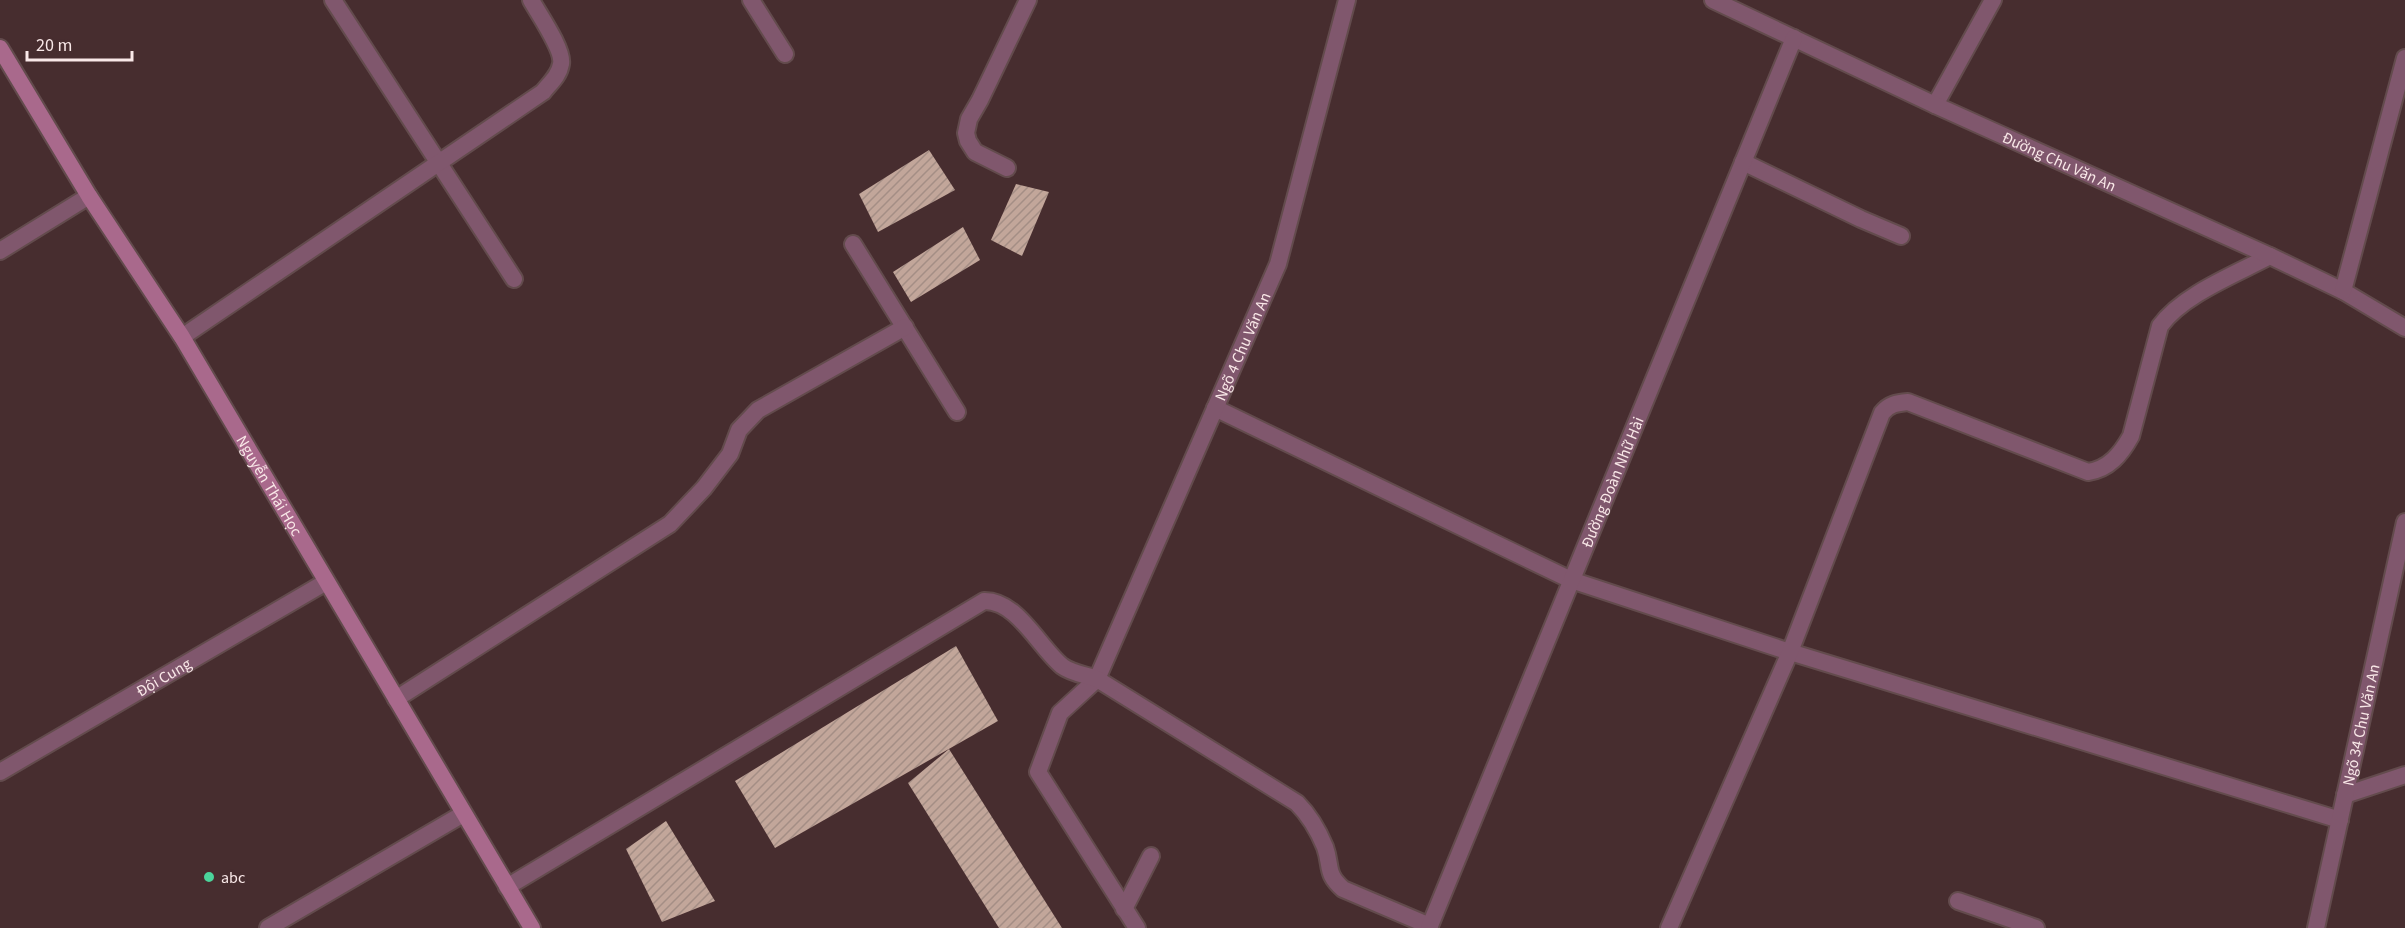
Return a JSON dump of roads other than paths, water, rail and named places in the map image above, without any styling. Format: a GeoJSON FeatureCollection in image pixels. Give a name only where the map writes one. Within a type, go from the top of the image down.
{"type":"FeatureCollection","features":[{"type":"Feature","properties":{"kind":"main road","name":"Nguyễn Thái Học"},"geometry":{"type":"LineString","coordinates":[[0,48],[89,196],[182,337],[532,928]]}},
{"type":"Feature","properties":{"kind":"street"},"geometry":{"type":"LineString","coordinates":[[333,0],[514,279]]}},
{"type":"Feature","properties":{"kind":"street"},"geometry":{"type":"LineString","coordinates":[[182,337],[543,92],[557,76],[562,62],[559,51],[531,0]]}},
{"type":"Feature","properties":{"kind":"street"},"geometry":{"type":"LineString","coordinates":[[751,0],[785,54]]}},
{"type":"Feature","properties":{"kind":"street"},"geometry":{"type":"LineString","coordinates":[[1007,168],[975,152],[966,133],[969,119],[1028,0]]}},
{"type":"Feature","properties":{"kind":"street","name":"Ngõ 4 Chu Văn An"},"geometry":{"type":"LineString","coordinates":[[1097,679],[1278,264],[1347,0]]}},
{"type":"Feature","properties":{"kind":"street","name":"Đường Chu Văn An"},"geometry":{"type":"LineString","coordinates":[[1713,0],[1935,105],[2270,256],[2343,291],[2405,328]]}},
{"type":"Feature","properties":{"kind":"street"},"geometry":{"type":"LineString","coordinates":[[1935,105],[1994,0]]}},
{"type":"Feature","properties":{"kind":"street","name":"Đường Đoàn Nhữ Hài"},"geometry":{"type":"LineString","coordinates":[[1429,927],[1794,38]]}},
{"type":"Feature","properties":{"kind":"street"},"geometry":{"type":"LineString","coordinates":[[2343,291],[2405,58]]}},
{"type":"Feature","properties":{"kind":"street"},"geometry":{"type":"LineString","coordinates":[[1743,162],[1901,236]]}},
{"type":"Feature","properties":{"kind":"street"},"geometry":{"type":"LineString","coordinates":[[0,251],[89,196]]}},
{"type":"Feature","properties":{"kind":"street"},"geometry":{"type":"LineString","coordinates":[[853,244],[957,412]]}},
{"type":"Feature","properties":{"kind":"street"},"geometry":{"type":"LineString","coordinates":[[1669,928],[1790,652],[1885,409],[1891,405],[1908,402],[2088,472],[2100,470],[2123,451],[2131,436],[2160,326],[2169,314],[2183,302],[2270,256]]}},
{"type":"Feature","properties":{"kind":"street"},"geometry":{"type":"LineString","coordinates":[[396,699],[670,524],[704,488],[730,453],[739,430],[758,410],[905,327]]}},
{"type":"Feature","properties":{"kind":"street"},"geometry":{"type":"LineString","coordinates":[[1215,408],[1571,580],[1790,652],[2340,820]]}},
{"type":"Feature","properties":{"kind":"street","name":"Ngõ 34 Chu Văn An"},"geometry":{"type":"LineString","coordinates":[[2316,928],[2405,522]]}},
{"type":"Feature","properties":{"kind":"street","name":"Đội Cung"},"geometry":{"type":"LineString","coordinates":[[0,772],[326,582]]}},
{"type":"Feature","properties":{"kind":"street"},"geometry":{"type":"LineString","coordinates":[[507,887],[984,601],[994,600],[1016,616],[1063,667],[1097,679],[1298,803],[1311,818],[1320,835],[1333,880],[1343,890],[1429,927]]}},
{"type":"Feature","properties":{"kind":"street"},"geometry":{"type":"LineString","coordinates":[[1097,679],[1060,713],[1038,772],[1137,928]]}},
{"type":"Feature","properties":{"kind":"street"},"geometry":{"type":"LineString","coordinates":[[2345,795],[2405,775]]}},
{"type":"Feature","properties":{"kind":"street"},"geometry":{"type":"LineString","coordinates":[[268,928],[463,814]]}},
{"type":"Feature","properties":{"kind":"street"},"geometry":{"type":"LineString","coordinates":[[1125,909],[1151,856]]}},
{"type":"Feature","properties":{"kind":"street"},"geometry":{"type":"LineString","coordinates":[[1958,901],[2036,928]]}},
{"type":"Feature","properties":{"kind":"place","name":"abc"},"geometry":{"type":"Point","coordinates":[209,877]}}]}
